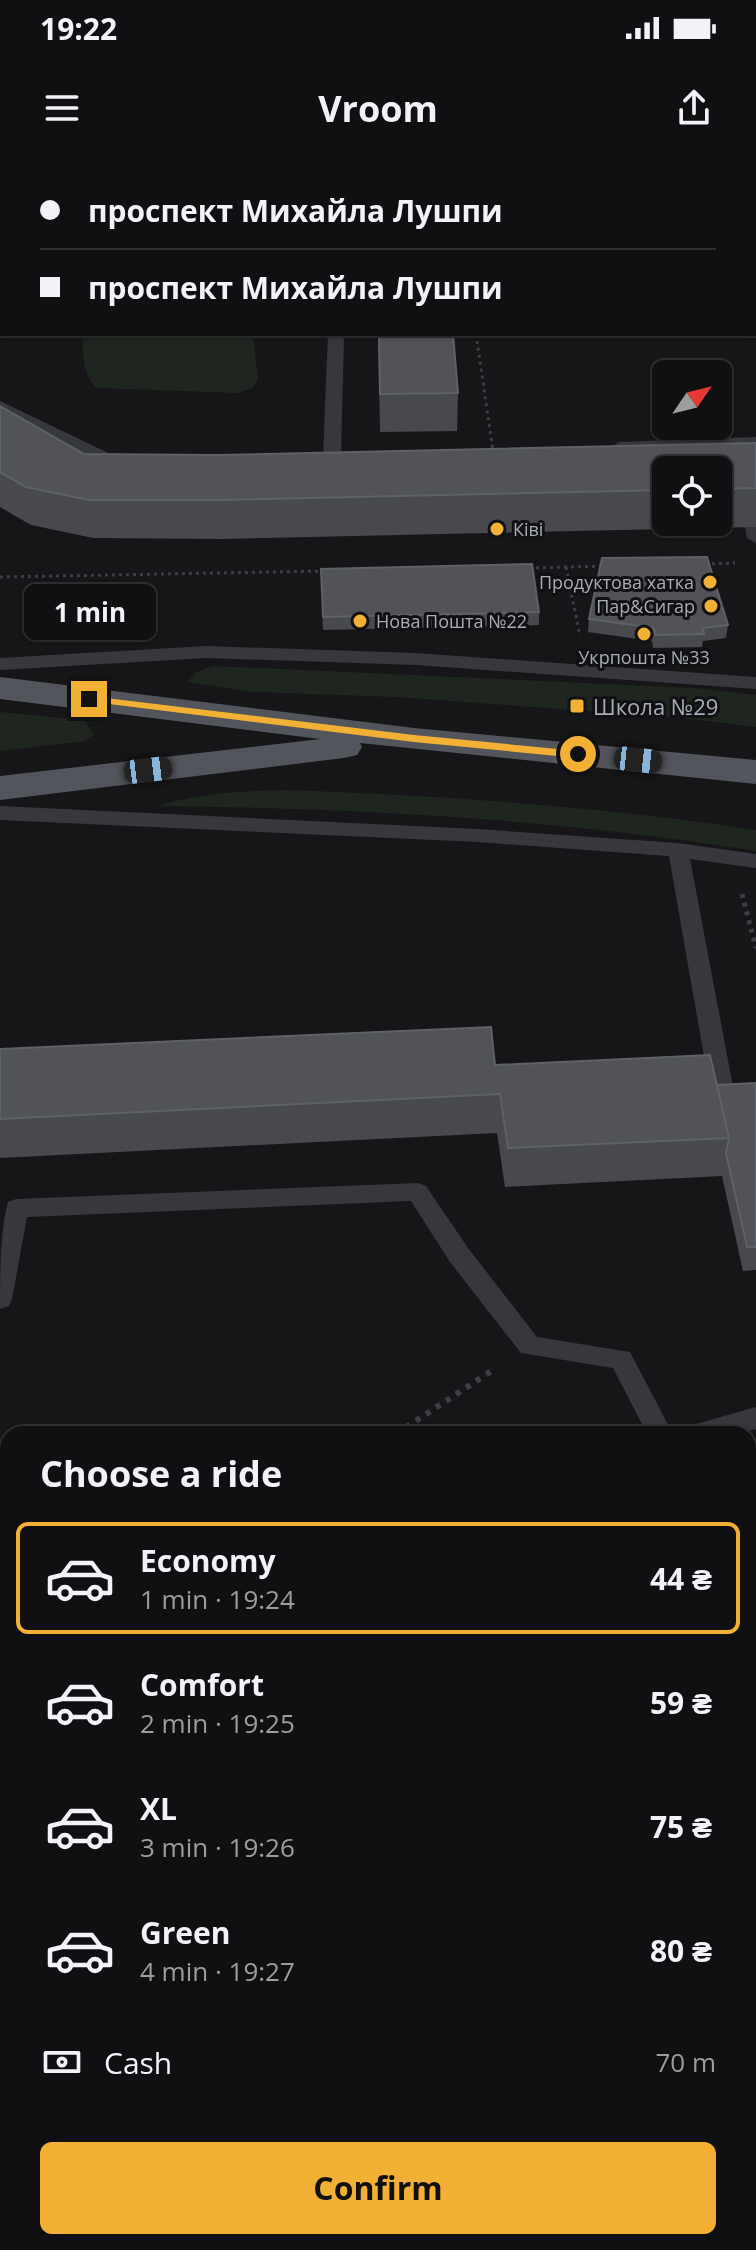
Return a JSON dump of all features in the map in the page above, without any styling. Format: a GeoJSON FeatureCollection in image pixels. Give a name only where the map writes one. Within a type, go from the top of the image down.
{"type":"FeatureCollection","features":[{"type":"Feature","properties":{"kind":"main road"},"geometry":{"type":"LineString","coordinates":[[0,688],[414,739],[756,772]]}},
{"type":"Feature","properties":{"kind":"main road"},"geometry":{"type":"LineString","coordinates":[[0,788],[414,739]]}},
{"type":"Feature","properties":{"kind":"lane"},"geometry":{"type":"LineString","coordinates":[[332,457],[336,336]]}},
{"type":"Feature","properties":{"kind":"lane"},"geometry":{"type":"LineString","coordinates":[[0,406],[123,467],[138,467]]}},
{"type":"Feature","properties":{"kind":"lane"},"geometry":{"type":"LineString","coordinates":[[603,447],[732,450],[756,442]]}},
{"type":"Feature","properties":{"kind":"lane"},"geometry":{"type":"LineString","coordinates":[[0,664],[206,652],[416,659],[756,683]]}},
{"type":"Feature","properties":{"kind":"lane"},"geometry":{"type":"LineString","coordinates":[[0,813],[133,823],[454,833],[678,850],[756,861]]}},
{"type":"Feature","properties":{"kind":"lane"},"geometry":{"type":"LineString","coordinates":[[678,850],[725,1108]]}},
{"type":"Feature","properties":{"kind":"lane"},"geometry":{"type":"LineString","coordinates":[[0,1299],[16,1208],[418,1192],[459,1255],[530,1346],[621,1359],[656,1426]]}},
{"type":"Feature","properties":{"kind":"lane"},"geometry":{"type":"LineString","coordinates":[[727,1426],[756,1418]]}},
{"type":"Feature","properties":{"kind":"path"},"geometry":{"type":"LineString","coordinates":[[476,336],[493,451]]}},
{"type":"Feature","properties":{"kind":"path"},"geometry":{"type":"LineString","coordinates":[[693,564],[740,563]]}},
{"type":"Feature","properties":{"kind":"path"},"geometry":{"type":"LineString","coordinates":[[519,568],[614,566]]}},
{"type":"Feature","properties":{"kind":"path"},"geometry":{"type":"LineString","coordinates":[[0,577],[330,571]]}},
{"type":"Feature","properties":{"kind":"path"},"geometry":{"type":"LineString","coordinates":[[408,1426],[530,1346]]}},
{"type":"Feature","properties":{"kind":"shaded area"},"geometry":{"type":"Polygon","coordinates":[[[82,336],[253,336],[258,380],[252,388],[238,393],[97,388],[88,376],[82,336]]]}},
{"type":"Feature","properties":{"kind":"shaded area"},"geometry":{"type":"Polygon","coordinates":[[[213,666],[695,688],[756,695],[756,727],[682,718],[396,697],[251,692],[188,682],[196,672],[213,666]]]}},
{"type":"Feature","properties":{"kind":"shaded area"},"geometry":{"type":"Polygon","coordinates":[[[0,712],[84,720],[94,734],[85,741],[0,751],[0,712]]]}},
{"type":"Feature","properties":{"kind":"shaded area"},"geometry":{"type":"Polygon","coordinates":[[[287,790],[405,795],[639,814],[756,830],[756,851],[607,831],[457,817],[307,809],[157,806],[221,794],[287,790]]]}},
{"type":"Feature","properties":{"kind":"building"},"geometry":{"type":"Polygon","coordinates":[[[379,336],[453,336],[458,393],[380,394],[379,336]]]}},
{"type":"Feature","properties":{"kind":"building"},"geometry":{"type":"Polygon","coordinates":[[[0,406],[84,454],[218,455],[756,443],[756,488],[732,489],[732,456],[652,456],[652,490],[219,500],[89,500],[26,487],[0,472],[0,406]]]}},
{"type":"Feature","properties":{"kind":"building"},"geometry":{"type":"Polygon","coordinates":[[[707,557],[728,625],[703,628],[704,634],[655,635],[654,628],[589,619],[602,558],[707,557]]]}},
{"type":"Feature","properties":{"kind":"building"},"geometry":{"type":"Polygon","coordinates":[[[532,564],[539,612],[323,617],[321,569],[532,564]]]}},
{"type":"Feature","properties":{"kind":"building"},"geometry":{"type":"Polygon","coordinates":[[[491,1027],[495,1065],[710,1055],[729,1138],[508,1148],[500,1094],[0,1119],[0,1049],[491,1027]]]}},
{"type":"Feature","properties":{"kind":"building"},"geometry":{"type":"Polygon","coordinates":[[[756,1083],[756,1247],[747,1247],[726,1153],[729,1138],[717,1085],[756,1083]]]}},
{"type":"Feature","properties":{"kind":"place","name":"Ківі"},"geometry":{"type":"Point","coordinates":[497,529]}},
{"type":"Feature","properties":{"kind":"place","name":"Продуктова хатка"},"geometry":{"type":"Point","coordinates":[710,582]}},
{"type":"Feature","properties":{"kind":"place","name":"Пар&Сигар"},"geometry":{"type":"Point","coordinates":[711,606]}},
{"type":"Feature","properties":{"kind":"place","name":"Нова Пошта №22"},"geometry":{"type":"Point","coordinates":[360,621]}},
{"type":"Feature","properties":{"kind":"place","name":"Укрпошта №33"},"geometry":{"type":"Point","coordinates":[644,634]}},
{"type":"Feature","properties":{"kind":"place","name":"Школа №29"},"geometry":{"type":"Point","coordinates":[577,706]}},
{"type":"Feature","properties":{"kind":"route"},"geometry":{"type":"LineString","coordinates":[[89,699],[414,739],[578,754]]}}]}
